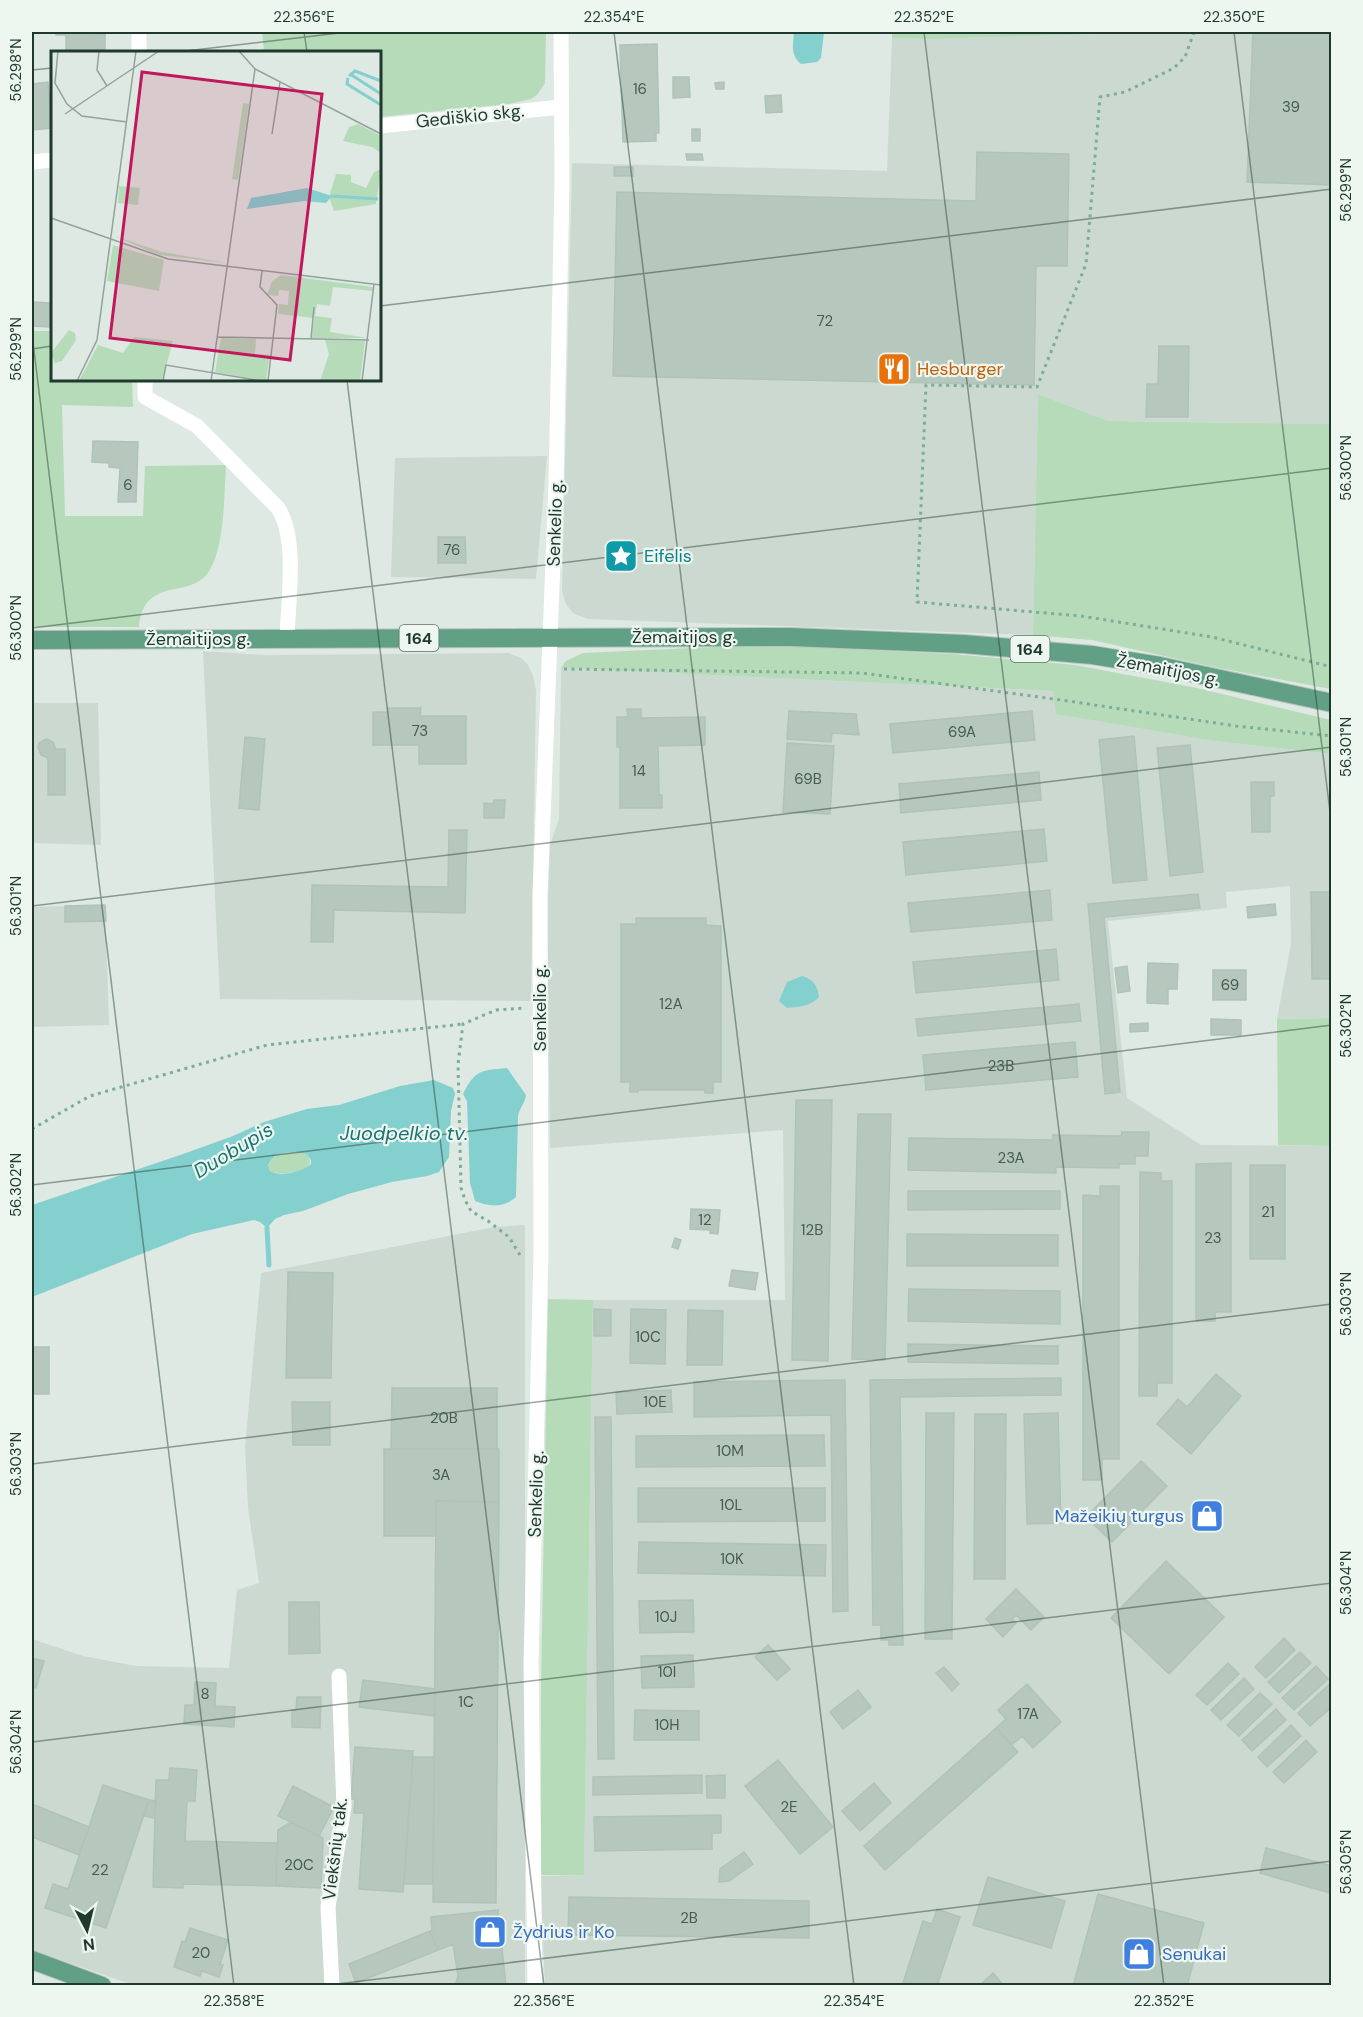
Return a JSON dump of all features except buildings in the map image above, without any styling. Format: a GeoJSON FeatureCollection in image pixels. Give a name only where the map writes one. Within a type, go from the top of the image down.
{"type":"FeatureCollection","features":[{"type":"Feature","properties":{"kind":"main road","name":"Žemaitijos g."},"geometry":{"type":"LineString","coordinates":[[32,640],[790,637],[1004,646],[1092,655],[1160,666],[1332,703]]}},
{"type":"Feature","properties":{"kind":"main road"},"geometry":{"type":"LineString","coordinates":[[32,1960],[102,1986]]}},
{"type":"Feature","properties":{"kind":"street"},"geometry":{"type":"LineString","coordinates":[[139,32],[139,51]]}},
{"type":"Feature","properties":{"kind":"street","name":"Senkelio g."},"geometry":{"type":"LineString","coordinates":[[535,1986],[531,1663],[541,1289],[540,895],[551,638],[562,181],[561,32]]}},
{"type":"Feature","properties":{"kind":"street","name":"Gediškio skg."},"geometry":{"type":"LineString","coordinates":[[381,126],[561,106]]}},
{"type":"Feature","properties":{"kind":"street"},"geometry":{"type":"LineString","coordinates":[[32,162],[51,160]]}},
{"type":"Feature","properties":{"kind":"street"},"geometry":{"type":"LineString","coordinates":[[145,381],[145,397],[196,426],[278,508],[285,519],[290,546],[287,638]]}},
{"type":"Feature","properties":{"kind":"street","name":"Viekšnių tak."},"geometry":{"type":"LineString","coordinates":[[332,1986],[328,1907],[344,1806],[339,1676]]}},
{"type":"Feature","properties":{"kind":"path"},"geometry":{"type":"LineString","coordinates":[[1194,32],[1185,57],[1180,63],[1125,92],[1100,97],[1086,264],[1037,387],[926,385],[917,602],[1103,620],[1212,637],[1332,667]]}},
{"type":"Feature","properties":{"kind":"path"},"geometry":{"type":"LineString","coordinates":[[550,669],[862,673],[1236,726],[1332,736]]}},
{"type":"Feature","properties":{"kind":"path"},"geometry":{"type":"LineString","coordinates":[[32,1129],[90,1096],[267,1045],[463,1024],[496,1010],[540,1008]]}},
{"type":"Feature","properties":{"kind":"path"},"geometry":{"type":"LineString","coordinates":[[463,1024],[458,1064],[461,1188],[471,1211],[509,1237],[520,1255]]}},
{"type":"Feature","properties":{"kind":"shaded area"},"geometry":{"type":"Polygon","coordinates":[[[1167,32],[1331,32],[1331,424],[1109,421],[1038,394],[1033,635],[588,619],[573,613],[566,604],[562,591],[572,163],[887,171],[892,38],[931,39],[1167,32]]]}},
{"type":"Feature","properties":{"kind":"shaded area"},"geometry":{"type":"Polygon","coordinates":[[[547,456],[536,579],[391,577],[395,458],[547,456]]]}},
{"type":"Feature","properties":{"kind":"shaded area"},"geometry":{"type":"Polygon","coordinates":[[[203,651],[265,655],[509,653],[521,658],[528,665],[536,690],[531,1001],[220,999],[203,651]]]}},
{"type":"Feature","properties":{"kind":"shaded area"},"geometry":{"type":"Polygon","coordinates":[[[561,668],[1053,691],[1057,714],[1214,741],[1331,754],[1331,1018],[1277,1019],[1291,944],[1290,886],[1226,892],[1227,908],[1108,921],[1127,1098],[1201,1145],[1331,1146],[1331,1985],[545,1985],[540,1876],[584,1875],[593,1300],[785,1300],[783,1130],[550,1148],[547,928],[550,845],[559,819],[561,668]]]}},
{"type":"Feature","properties":{"kind":"shaded area"},"geometry":{"type":"Polygon","coordinates":[[[32,703],[98,703],[101,845],[32,843],[32,703]]]}},
{"type":"Feature","properties":{"kind":"shaded area"},"geometry":{"type":"Polygon","coordinates":[[[105,905],[109,1025],[32,1027],[32,907],[105,905]]]}},
{"type":"Feature","properties":{"kind":"shaded area"},"geometry":{"type":"Polygon","coordinates":[[[525,1225],[525,1985],[133,1985],[32,1950],[32,1639],[83,1656],[136,1666],[229,1668],[237,1590],[259,1583],[248,1508],[245,1447],[261,1273],[494,1227],[525,1225]]]}},
{"type":"Feature","properties":{"kind":"green space"},"geometry":{"type":"Polygon","coordinates":[[[262,32],[546,32],[545,83],[537,95],[531,99],[509,104],[381,117],[381,51],[264,51],[262,32]]]}},
{"type":"Feature","properties":{"kind":"green space"},"geometry":{"type":"Polygon","coordinates":[[[892,32],[1167,32],[931,39],[892,38],[892,32]]]}},
{"type":"Feature","properties":{"kind":"green space"},"geometry":{"type":"Polygon","coordinates":[[[32,331],[51,331],[51,381],[132,381],[133,407],[62,405],[65,516],[143,516],[145,466],[226,465],[222,522],[217,551],[207,574],[199,581],[158,594],[149,601],[143,611],[139,627],[32,627],[32,331]]]}},
{"type":"Feature","properties":{"kind":"green space"},"geometry":{"type":"Polygon","coordinates":[[[1038,394],[1109,421],[1331,424],[1331,689],[1214,667],[1092,640],[1033,635],[1038,394]]]}},
{"type":"Feature","properties":{"kind":"green space"},"geometry":{"type":"Polygon","coordinates":[[[737,646],[952,654],[1075,665],[1197,688],[1331,720],[1331,754],[1214,741],[1056,714],[1053,691],[561,668],[566,661],[583,653],[737,646]]]}},
{"type":"Feature","properties":{"kind":"green space"},"geometry":{"type":"Polygon","coordinates":[[[1331,1018],[1331,1146],[1278,1145],[1277,1019],[1331,1018]]]}},
{"type":"Feature","properties":{"kind":"green space"},"geometry":{"type":"Polygon","coordinates":[[[295,1152],[307,1154],[310,1160],[309,1165],[298,1172],[270,1171],[268,1167],[275,1156],[295,1152]]]}},
{"type":"Feature","properties":{"kind":"green space"},"geometry":{"type":"Polygon","coordinates":[[[548,1299],[593,1300],[584,1875],[541,1875],[541,1686],[548,1299]]]}},
{"type":"Feature","properties":{"kind":"water"},"geometry":{"type":"Polygon","coordinates":[[[794,32],[824,32],[821,58],[817,62],[801,64],[798,61],[793,49],[794,32]]]}},
{"type":"Feature","properties":{"kind":"water"},"geometry":{"type":"Polygon","coordinates":[[[802,976],[814,984],[819,997],[809,1004],[787,1008],[779,1001],[787,982],[802,976]]]}},
{"type":"Feature","properties":{"kind":"water"},"geometry":{"type":"Polygon","coordinates":[[[507,1068],[526,1095],[518,1117],[516,1197],[501,1205],[491,1205],[475,1201],[470,1183],[467,1101],[463,1094],[472,1080],[480,1073],[507,1068]]]}},
{"type":"Feature","properties":{"kind":"water","name":"Juodpelkio tv."},"geometry":{"type":"Polygon","coordinates":[[[434,1080],[453,1088],[455,1094],[451,1111],[449,1157],[439,1172],[348,1194],[303,1211],[284,1215],[275,1219],[267,1228],[254,1220],[192,1234],[32,1297],[32,1205],[186,1153],[264,1122],[307,1109],[339,1105],[400,1086],[434,1080]],[[295,1152],[278,1154],[272,1158],[268,1166],[274,1173],[285,1174],[297,1171],[311,1164],[307,1154],[295,1152]]]}},
{"type":"Feature","properties":{"kind":"waterway"},"geometry":{"type":"LineString","coordinates":[[267,1228],[269,1265]]}},
{"type":"Feature","properties":{"kind":"place","name":"Hesburger"},"geometry":{"type":"Point","coordinates":[894,369]}},
{"type":"Feature","properties":{"kind":"place","name":"Eifelis"},"geometry":{"type":"Point","coordinates":[621,556]}},
{"type":"Feature","properties":{"kind":"place","name":"Mažeikių turgus"},"geometry":{"type":"Point","coordinates":[1207,1516]}},
{"type":"Feature","properties":{"kind":"place","name":"Žydrius ir Ko"},"geometry":{"type":"Point","coordinates":[490,1932]}},
{"type":"Feature","properties":{"kind":"place","name":"Senukai"},"geometry":{"type":"Point","coordinates":[1139,1954]}},
{"type":"Feature","properties":{"kind":"water label","name":"Duobupis"},"geometry":{"type":"Point","coordinates":[233,1150]}}]}
